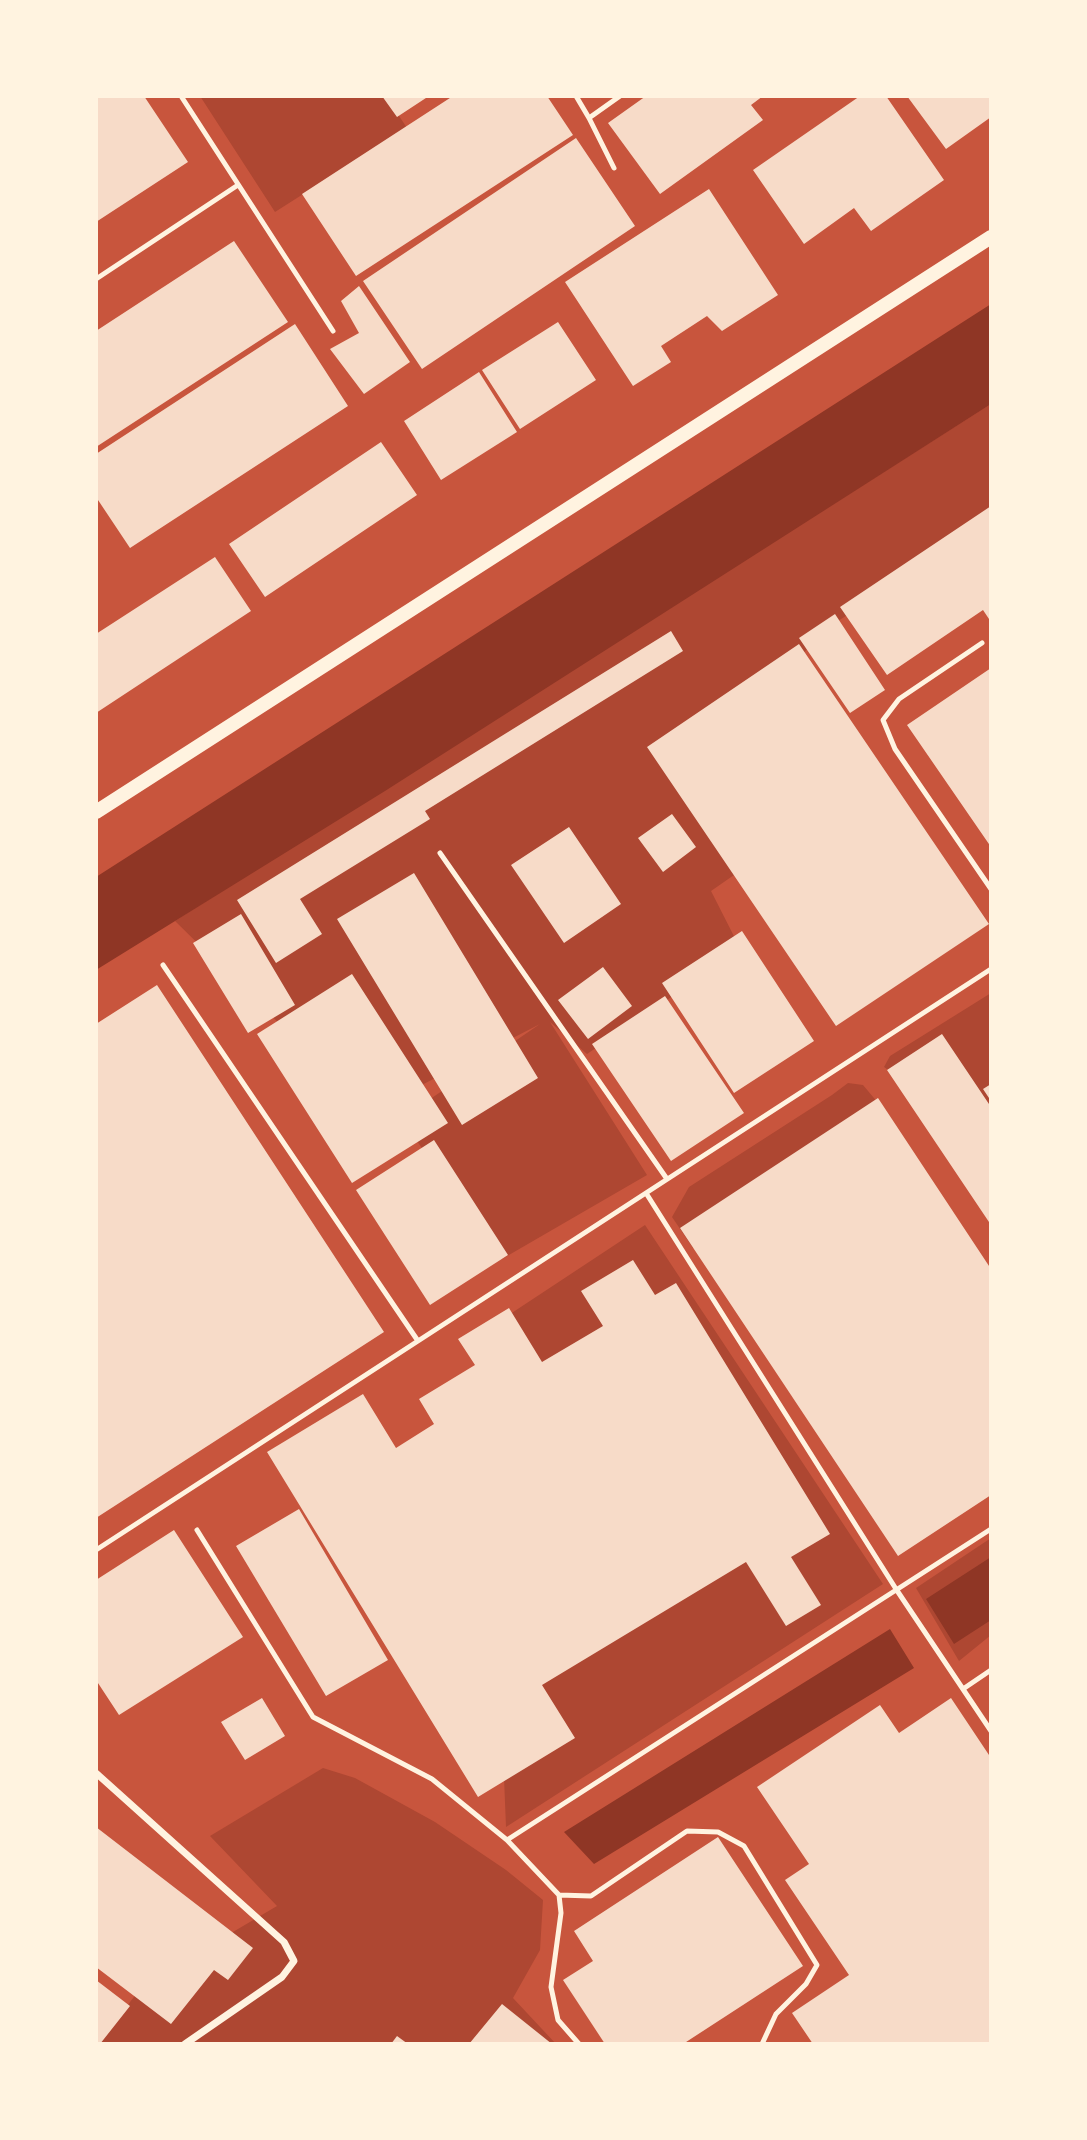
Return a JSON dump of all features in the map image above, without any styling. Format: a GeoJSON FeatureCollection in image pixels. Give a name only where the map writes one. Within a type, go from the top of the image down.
{"type":"FeatureCollection","features":[{"type":"Feature","properties":{"kind":"main road"},"geometry":{"type":"LineString","coordinates":[[96,812],[991,237]]}},
{"type":"Feature","properties":{"kind":"street"},"geometry":{"type":"LineString","coordinates":[[96,1773],[284,1942],[294,1961],[282,1977],[190,2043]]}},
{"type":"Feature","properties":{"kind":"lane"},"geometry":{"type":"LineString","coordinates":[[181,96],[333,331]]}},
{"type":"Feature","properties":{"kind":"lane"},"geometry":{"type":"LineString","coordinates":[[576,96],[614,168]]}},
{"type":"Feature","properties":{"kind":"lane"},"geometry":{"type":"LineString","coordinates":[[589,118],[620,96]]}},
{"type":"Feature","properties":{"kind":"lane"},"geometry":{"type":"LineString","coordinates":[[96,279],[238,184]]}},
{"type":"Feature","properties":{"kind":"lane"},"geometry":{"type":"LineString","coordinates":[[982,643],[899,699],[883,720],[895,749],[991,889]]}},
{"type":"Feature","properties":{"kind":"lane"},"geometry":{"type":"LineString","coordinates":[[440,853],[667,1179]]}},
{"type":"Feature","properties":{"kind":"lane"},"geometry":{"type":"LineString","coordinates":[[163,965],[418,1341]]}},
{"type":"Feature","properties":{"kind":"lane"},"geometry":{"type":"LineString","coordinates":[[96,1550],[991,969]]}},
{"type":"Feature","properties":{"kind":"lane"},"geometry":{"type":"LineString","coordinates":[[646,1193],[896,1589],[991,1731]]}},
{"type":"Feature","properties":{"kind":"lane"},"geometry":{"type":"LineString","coordinates":[[507,1840],[991,1529]]}},
{"type":"Feature","properties":{"kind":"lane"},"geometry":{"type":"LineString","coordinates":[[197,1530],[313,1717],[432,1779],[507,1840],[559,1895],[561,1913],[551,1987],[558,2020],[579,2044]]}},
{"type":"Feature","properties":{"kind":"lane"},"geometry":{"type":"LineString","coordinates":[[963,1689],[991,1670]]}},
{"type":"Feature","properties":{"kind":"lane"},"geometry":{"type":"LineString","coordinates":[[559,1895],[590,1895],[687,1831],[718,1832],[744,1846],[817,1965],[806,1984],[776,2014],[762,2044]]}},
{"type":"Feature","properties":{"kind":"shaded area"},"geometry":{"type":"Polygon","coordinates":[[[200,96],[386,96],[407,128],[275,212],[200,96]]]}},
{"type":"Feature","properties":{"kind":"shaded area"},"geometry":{"type":"Polygon","coordinates":[[[991,304],[991,404],[385,791],[96,970],[96,877],[991,304]]]}},
{"type":"Feature","properties":{"kind":"shaded area"},"geometry":{"type":"Polygon","coordinates":[[[991,404],[991,527],[828,627],[796,661],[747,866],[711,891],[741,950],[587,1054],[550,1022],[647,1175],[502,1259],[401,1119],[540,1024],[412,1090],[296,1040],[175,921],[991,404]]]}},
{"type":"Feature","properties":{"kind":"shaded area"},"geometry":{"type":"Polygon","coordinates":[[[991,993],[991,1133],[981,1136],[884,1067],[890,1056],[991,993]]]}},
{"type":"Feature","properties":{"kind":"shaded area"},"geometry":{"type":"Polygon","coordinates":[[[848,1083],[863,1085],[889,1116],[693,1248],[672,1217],[689,1187],[848,1083]]]}},
{"type":"Feature","properties":{"kind":"shaded area"},"geometry":{"type":"Polygon","coordinates":[[[645,1225],[883,1584],[506,1827],[486,1330],[645,1225]]]}},
{"type":"Feature","properties":{"kind":"shaded area"},"geometry":{"type":"Polygon","coordinates":[[[991,1538],[991,1635],[959,1661],[916,1588],[991,1538]]]}},
{"type":"Feature","properties":{"kind":"shaded area"},"geometry":{"type":"Polygon","coordinates":[[[991,1557],[991,1620],[954,1644],[926,1599],[991,1557]]]}},
{"type":"Feature","properties":{"kind":"shaded area"},"geometry":{"type":"Polygon","coordinates":[[[890,1629],[914,1668],[594,1864],[564,1832],[890,1629]]]}},
{"type":"Feature","properties":{"kind":"shaded area"},"geometry":{"type":"Polygon","coordinates":[[[323,1768],[355,1778],[435,1822],[506,1870],[543,1900],[540,1950],[513,1998],[556,2044],[98,2044],[143,1985],[277,1906],[210,1836],[323,1768]]]}},
{"type":"Feature","properties":{"kind":"building"},"geometry":{"type":"Polygon","coordinates":[[[96,96],[144,96],[188,162],[96,222],[96,96]]]}},
{"type":"Feature","properties":{"kind":"building"},"geometry":{"type":"Polygon","coordinates":[[[382,96],[429,96],[397,117],[382,96]]]}},
{"type":"Feature","properties":{"kind":"building"},"geometry":{"type":"Polygon","coordinates":[[[453,96],[547,96],[573,135],[356,276],[302,194],[453,96]]]}},
{"type":"Feature","properties":{"kind":"building"},"geometry":{"type":"Polygon","coordinates":[[[646,96],[763,96],[751,105],[763,120],[660,194],[608,123],[646,96]]]}},
{"type":"Feature","properties":{"kind":"building"},"geometry":{"type":"Polygon","coordinates":[[[860,96],[886,96],[944,180],[871,231],[854,208],[804,244],[753,170],[860,96]]]}},
{"type":"Feature","properties":{"kind":"building"},"geometry":{"type":"Polygon","coordinates":[[[907,96],[991,96],[991,117],[946,149],[907,96]]]}},
{"type":"Feature","properties":{"kind":"building"},"geometry":{"type":"Polygon","coordinates":[[[576,138],[635,226],[422,369],[363,281],[576,138]]]}},
{"type":"Feature","properties":{"kind":"building"},"geometry":{"type":"Polygon","coordinates":[[[709,189],[778,295],[722,331],[707,316],[661,346],[671,362],[633,386],[565,282],[709,189]]]}},
{"type":"Feature","properties":{"kind":"building"},"geometry":{"type":"Polygon","coordinates":[[[234,241],[288,322],[96,447],[96,331],[234,241]]]}},
{"type":"Feature","properties":{"kind":"building"},"geometry":{"type":"Polygon","coordinates":[[[359,286],[410,362],[364,394],[330,349],[359,333],[341,301],[359,286]]]}},
{"type":"Feature","properties":{"kind":"building"},"geometry":{"type":"Polygon","coordinates":[[[558,322],[596,380],[520,429],[482,370],[558,322]]]}},
{"type":"Feature","properties":{"kind":"building"},"geometry":{"type":"Polygon","coordinates":[[[295,324],[348,406],[130,548],[96,497],[96,454],[295,324]]]}},
{"type":"Feature","properties":{"kind":"building"},"geometry":{"type":"Polygon","coordinates":[[[479,372],[517,432],[441,480],[404,421],[479,372]]]}},
{"type":"Feature","properties":{"kind":"building"},"geometry":{"type":"Polygon","coordinates":[[[381,442],[417,495],[265,597],[229,544],[381,442]]]}},
{"type":"Feature","properties":{"kind":"building"},"geometry":{"type":"Polygon","coordinates":[[[991,506],[991,622],[983,610],[887,675],[840,607],[991,506]]]}},
{"type":"Feature","properties":{"kind":"building"},"geometry":{"type":"Polygon","coordinates":[[[215,557],[251,611],[96,713],[96,634],[215,557]]]}},
{"type":"Feature","properties":{"kind":"building"},"geometry":{"type":"Polygon","coordinates":[[[835,614],[885,690],[850,713],[799,638],[835,614]]]}},
{"type":"Feature","properties":{"kind":"building"},"geometry":{"type":"Polygon","coordinates":[[[671,631],[683,651],[425,811],[430,819],[300,899],[322,934],[276,963],[237,900],[671,631]]]}},
{"type":"Feature","properties":{"kind":"building"},"geometry":{"type":"Polygon","coordinates":[[[799,644],[989,924],[836,1026],[647,747],[799,644]]]}},
{"type":"Feature","properties":{"kind":"building"},"geometry":{"type":"Polygon","coordinates":[[[991,668],[991,847],[907,725],[991,668]]]}},
{"type":"Feature","properties":{"kind":"building"},"geometry":{"type":"Polygon","coordinates":[[[672,814],[696,847],[663,872],[638,838],[672,814]]]}},
{"type":"Feature","properties":{"kind":"building"},"geometry":{"type":"Polygon","coordinates":[[[569,827],[621,904],[564,943],[511,865],[569,827]]]}},
{"type":"Feature","properties":{"kind":"building"},"geometry":{"type":"Polygon","coordinates":[[[414,873],[538,1078],[462,1125],[337,919],[414,873]]]}},
{"type":"Feature","properties":{"kind":"building"},"geometry":{"type":"Polygon","coordinates":[[[241,914],[295,1005],[248,1033],[193,943],[241,914]]]}},
{"type":"Feature","properties":{"kind":"building"},"geometry":{"type":"Polygon","coordinates":[[[742,931],[814,1041],[734,1093],[662,983],[742,931]]]}},
{"type":"Feature","properties":{"kind":"building"},"geometry":{"type":"Polygon","coordinates":[[[603,967],[632,1006],[588,1039],[558,1000],[603,967]]]}},
{"type":"Feature","properties":{"kind":"building"},"geometry":{"type":"Polygon","coordinates":[[[352,974],[448,1123],[352,1183],[257,1034],[352,974]]]}},
{"type":"Feature","properties":{"kind":"building"},"geometry":{"type":"Polygon","coordinates":[[[157,985],[384,1332],[96,1518],[96,1024],[157,985]]]}},
{"type":"Feature","properties":{"kind":"building"},"geometry":{"type":"Polygon","coordinates":[[[665,996],[744,1113],[671,1161],[592,1044],[665,996]]]}},
{"type":"Feature","properties":{"kind":"building"},"geometry":{"type":"Polygon","coordinates":[[[942,1034],[991,1107],[991,1225],[887,1070],[942,1034]]]}},
{"type":"Feature","properties":{"kind":"building"},"geometry":{"type":"Polygon","coordinates":[[[991,1084],[991,1101],[983,1089],[991,1084]]]}},
{"type":"Feature","properties":{"kind":"building"},"geometry":{"type":"Polygon","coordinates":[[[878,1098],[991,1269],[991,1495],[898,1556],[680,1228],[878,1098]]]}},
{"type":"Feature","properties":{"kind":"building"},"geometry":{"type":"Polygon","coordinates":[[[434,1140],[508,1255],[430,1305],[356,1190],[434,1140]]]}},
{"type":"Feature","properties":{"kind":"building"},"geometry":{"type":"Polygon","coordinates":[[[633,1260],[655,1295],[676,1283],[830,1534],[791,1557],[821,1605],[786,1626],[746,1562],[542,1685],[575,1738],[478,1797],[267,1452],[363,1394],[396,1448],[434,1424],[419,1399],[475,1365],[458,1339],[509,1308],[542,1362],[603,1326],[581,1291],[633,1260]]]}},
{"type":"Feature","properties":{"kind":"building"},"geometry":{"type":"Polygon","coordinates":[[[299,1509],[388,1660],[326,1696],[236,1546],[299,1509]]]}},
{"type":"Feature","properties":{"kind":"building"},"geometry":{"type":"Polygon","coordinates":[[[174,1530],[243,1637],[119,1715],[96,1680],[96,1580],[174,1530]]]}},
{"type":"Feature","properties":{"kind":"building"},"geometry":{"type":"Polygon","coordinates":[[[262,1698],[285,1736],[245,1760],[221,1722],[262,1698]]]}},
{"type":"Feature","properties":{"kind":"building"},"geometry":{"type":"Polygon","coordinates":[[[951,1698],[991,1758],[991,2044],[813,2044],[792,2013],[849,1975],[785,1880],[809,1864],[757,1787],[880,1705],[899,1733],[951,1698]]]}},
{"type":"Feature","properties":{"kind":"building"},"geometry":{"type":"Polygon","coordinates":[[[96,1827],[253,1948],[228,1980],[214,1970],[171,2024],[96,1967],[96,1827]]]}},
{"type":"Feature","properties":{"kind":"building"},"geometry":{"type":"Polygon","coordinates":[[[718,1837],[803,1966],[683,2044],[605,2044],[563,1980],[593,1961],[574,1931],[718,1837]]]}},
{"type":"Feature","properties":{"kind":"building"},"geometry":{"type":"Polygon","coordinates":[[[96,1980],[130,2006],[100,2044],[96,2044],[96,1980]]]}},
{"type":"Feature","properties":{"kind":"building"},"geometry":{"type":"Polygon","coordinates":[[[502,2004],[552,2044],[469,2044],[502,2004]]]}},
{"type":"Feature","properties":{"kind":"building"},"geometry":{"type":"Polygon","coordinates":[[[397,2036],[408,2044],[391,2044],[397,2036]]]}}]}
